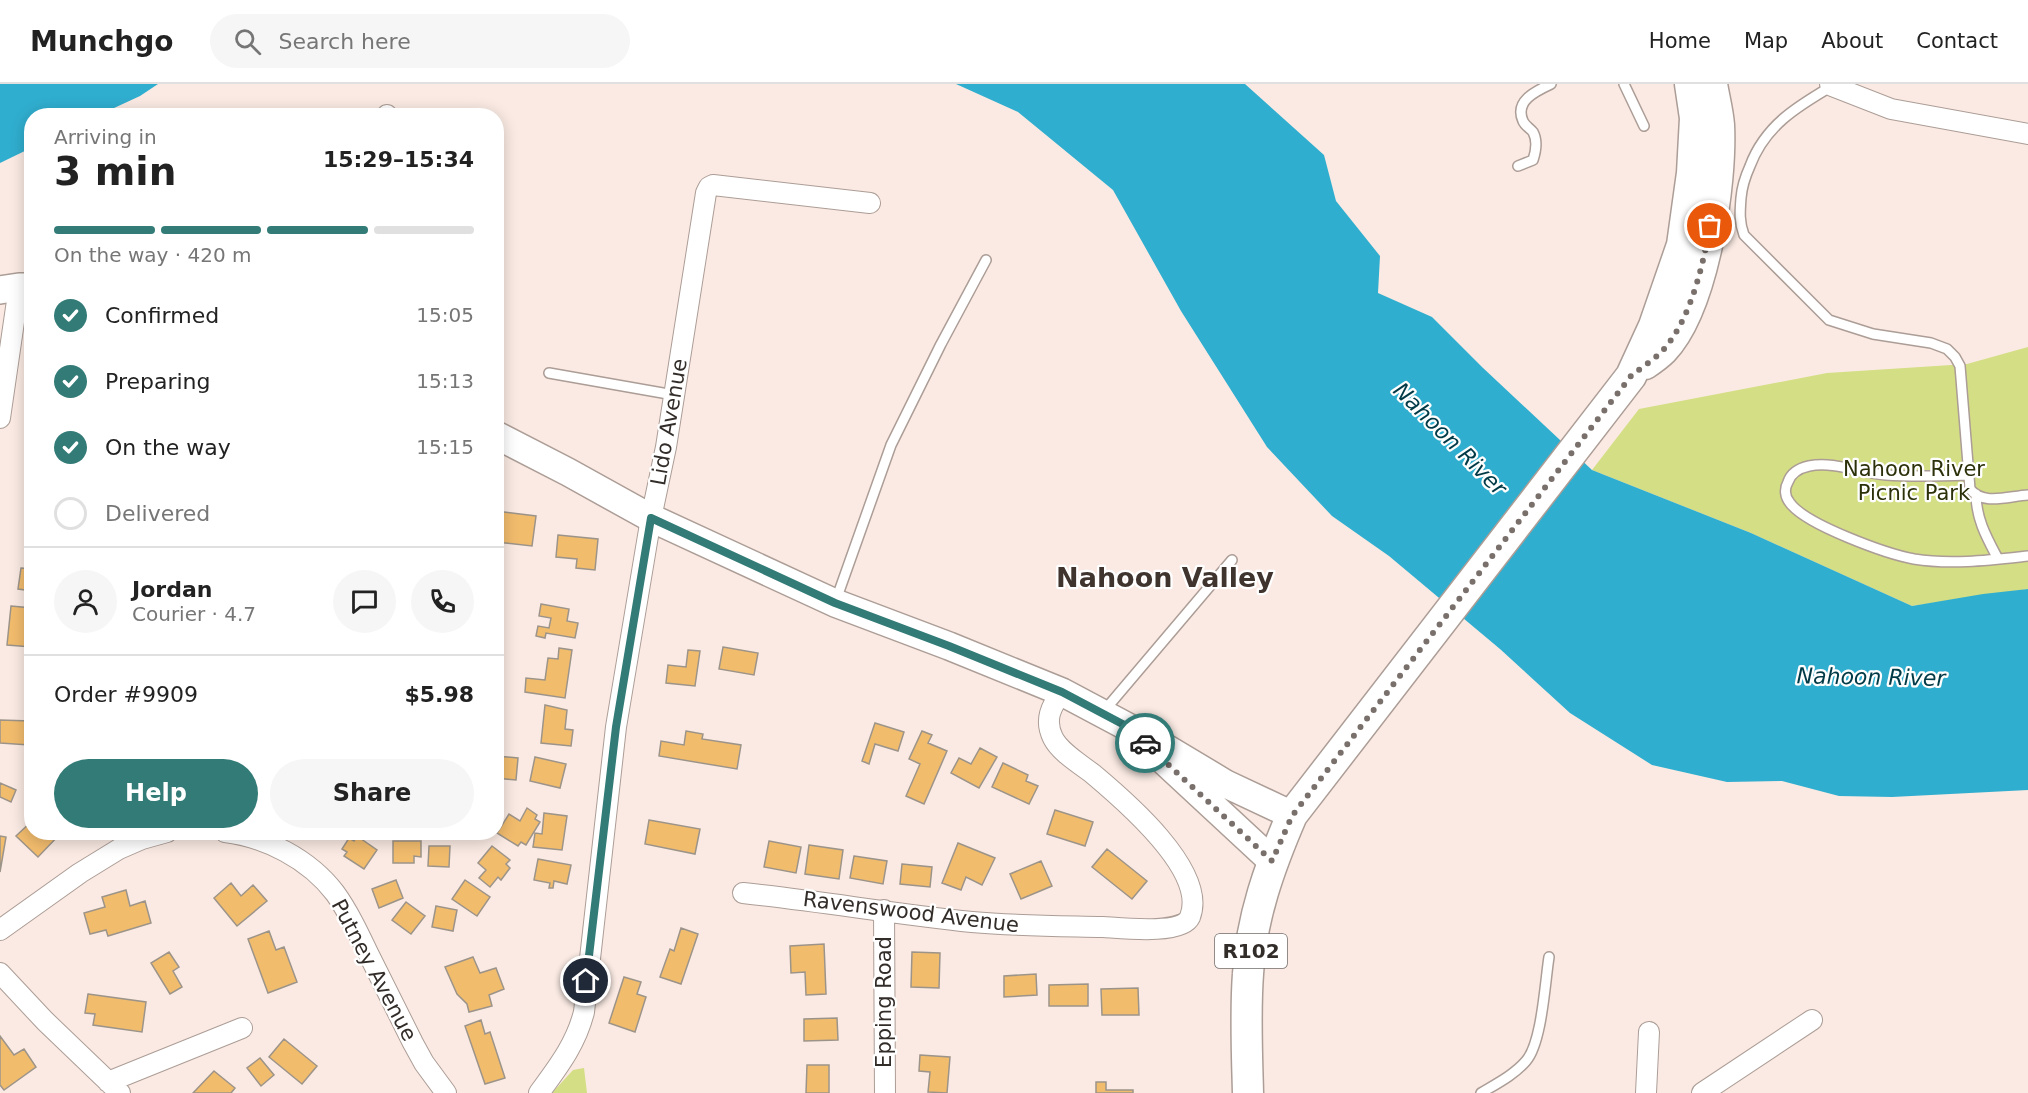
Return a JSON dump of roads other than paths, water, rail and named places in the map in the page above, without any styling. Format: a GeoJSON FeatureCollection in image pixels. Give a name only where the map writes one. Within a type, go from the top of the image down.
{"type":"FeatureCollection","features":[{"type":"Feature","properties":{"kind":"main road"},"geometry":{"type":"LineString","coordinates":[[1631,376],[1654,326],[1682,245],[1691,183],[1695,118],[1690,84]]}},
{"type":"Feature","properties":{"kind":"main road"},"geometry":{"type":"LineString","coordinates":[[1631,376],[1664,349],[1676,331],[1700,271],[1719,173],[1719,123],[1712,84]]}},
{"type":"Feature","properties":{"kind":"main road","name":"R102"},"geometry":{"type":"LineString","coordinates":[[1248,1093],[1248,972],[1258,908],[1272,861],[1292,816],[1631,376]]}},
{"type":"Feature","properties":{"kind":"main road"},"geometry":{"type":"LineString","coordinates":[[504,439],[568,471],[651,518],[835,603],[1062,692],[1130,728],[1226,784],[1292,816]]}},
{"type":"Feature","properties":{"kind":"main road"},"geometry":{"type":"LineString","coordinates":[[1130,728],[1272,861]]}},
{"type":"Feature","properties":{"kind":"street"},"geometry":{"type":"LineString","coordinates":[[1831,85],[1891,109],[2028,134]]}},
{"type":"Feature","properties":{"kind":"street","name":"Lido Avenue"},"geometry":{"type":"LineString","coordinates":[[539,1093],[571,1048],[577,1037],[584,1012],[616,727],[651,518],[659,489],[704,204],[709,187],[712,185],[870,203]]}},
{"type":"Feature","properties":{"kind":"street"},"geometry":{"type":"LineString","coordinates":[[0,418],[17,288]]}},
{"type":"Feature","properties":{"kind":"street","name":"Ravenswood Avenue"},"geometry":{"type":"LineString","coordinates":[[742,893],[817,900],[971,922],[1038,927],[1158,929],[1175,927],[1187,922],[1193,900],[1188,880],[1177,860],[1159,836],[1055,741],[1049,727],[1049,717],[1054,702],[1062,692]]}},
{"type":"Feature","properties":{"kind":"street"},"geometry":{"type":"LineString","coordinates":[[0,930],[70,880],[119,849],[140,840]]}},
{"type":"Feature","properties":{"kind":"street","name":"Putney Avenue"},"geometry":{"type":"LineString","coordinates":[[258,840],[280,848],[316,873],[334,892],[352,920],[413,1043],[446,1093]]}},
{"type":"Feature","properties":{"kind":"street","name":"Epping Road"},"geometry":{"type":"LineString","coordinates":[[884,910],[885,1093]]}},
{"type":"Feature","properties":{"kind":"street"},"geometry":{"type":"LineString","coordinates":[[0,973],[45,1021],[114,1087],[242,1028]]}},
{"type":"Feature","properties":{"kind":"street"},"geometry":{"type":"LineString","coordinates":[[1702,1093],[1812,1020]]}},
{"type":"Feature","properties":{"kind":"street"},"geometry":{"type":"LineString","coordinates":[[1646,1093],[1649,1032]]}},
{"type":"Feature","properties":{"kind":"lane"},"geometry":{"type":"LineString","coordinates":[[1518,166],[1533,160],[1537,148],[1533,133],[1523,122],[1521,111],[1524,101],[1531,94],[1551,84]]}},
{"type":"Feature","properties":{"kind":"lane"},"geometry":{"type":"LineString","coordinates":[[1624,84],[1644,126]]}},
{"type":"Feature","properties":{"kind":"lane"},"geometry":{"type":"LineString","coordinates":[[1831,85],[1785,117],[1756,150],[1742,187],[1741,225],[1744,235],[1829,320],[1873,334],[1931,343],[1947,349],[1960,366],[1970,489],[1976,495],[1994,499],[2028,495]]}},
{"type":"Feature","properties":{"kind":"lane"},"geometry":{"type":"LineString","coordinates":[[835,603],[891,445],[986,260]]}},
{"type":"Feature","properties":{"kind":"lane"},"geometry":{"type":"LineString","coordinates":[[549,373],[674,395]]}},
{"type":"Feature","properties":{"kind":"lane"},"geometry":{"type":"LineString","coordinates":[[1968,475],[1885,475],[1816,465],[1807,466],[1793,473],[1785,490],[1790,504],[1804,516],[1872,547],[1913,559],[1998,560],[2028,556]]}},
{"type":"Feature","properties":{"kind":"lane"},"geometry":{"type":"LineString","coordinates":[[1976,495],[1976,511],[1998,560]]}},
{"type":"Feature","properties":{"kind":"lane"},"geometry":{"type":"LineString","coordinates":[[1103,713],[1232,560]]}},
{"type":"Feature","properties":{"kind":"lane"},"geometry":{"type":"LineString","coordinates":[[1481,1093],[1514,1072],[1528,1059],[1539,1028],[1549,957]]}},
{"type":"Feature","properties":{"kind":"water"},"geometry":{"type":"Polygon","coordinates":[[[0,84],[158,84],[140,96],[114,108],[24,108],[24,151],[0,163],[0,84]]]}},
{"type":"Feature","properties":{"kind":"water","name":"Nahoon River"},"geometry":{"type":"Polygon","coordinates":[[[956,84],[1245,84],[1324,155],[1336,201],[1380,256],[1378,293],[1432,317],[1592,470],[1751,533],[1912,606],[2028,589],[2028,790],[1892,797],[1839,796],[1782,781],[1727,782],[1652,765],[1570,713],[1500,649],[1389,556],[1332,516],[1267,447],[1181,311],[1113,190],[1018,112],[956,84]]]}},
{"type":"Feature","properties":{"kind":"district","name":"Nahoon Valley"},"geometry":{"type":"Point","coordinates":[1165,577]}},
{"type":"Feature","properties":{"kind":"park label","name":"Nahoon River Picnic Park"},"geometry":{"type":"Point","coordinates":[1914,481]}}]}
